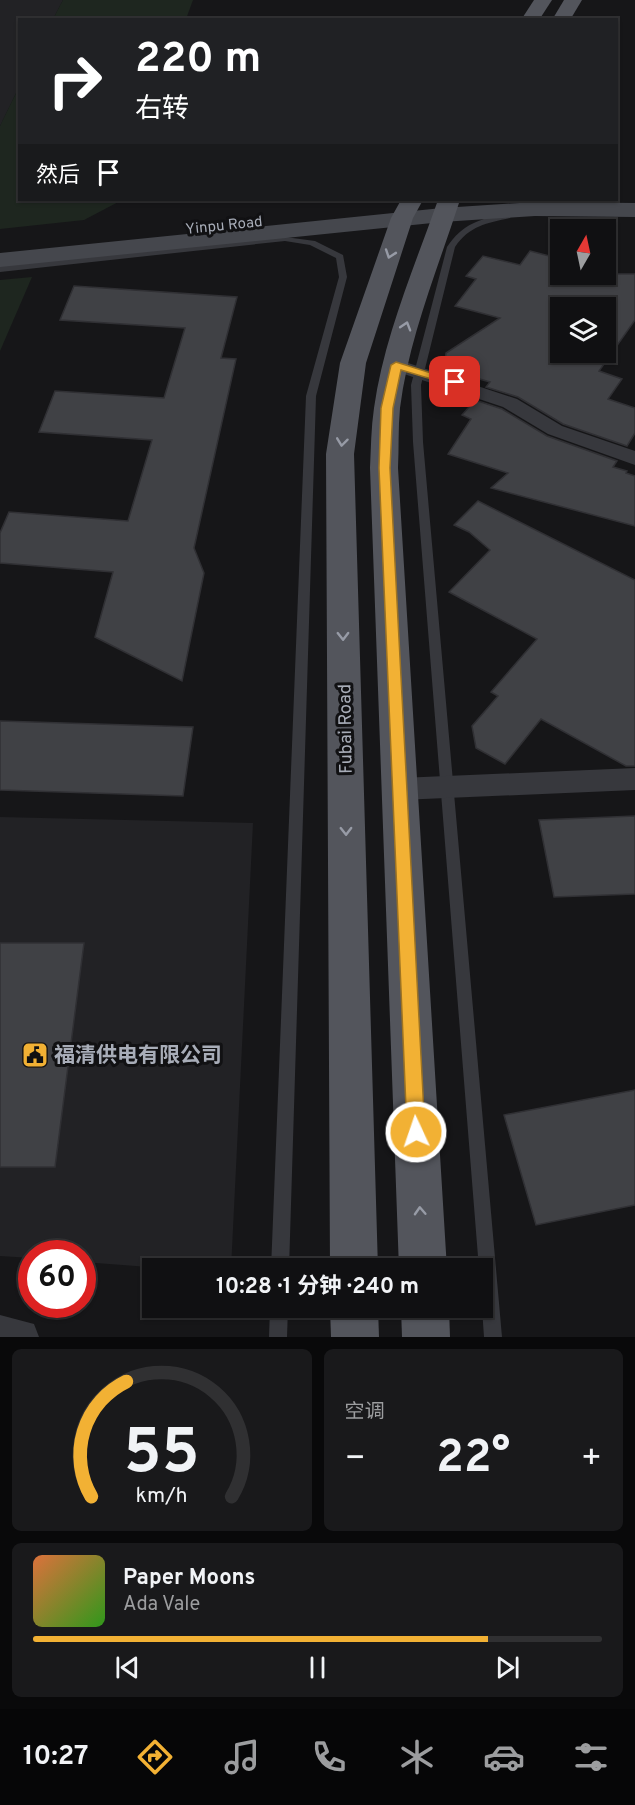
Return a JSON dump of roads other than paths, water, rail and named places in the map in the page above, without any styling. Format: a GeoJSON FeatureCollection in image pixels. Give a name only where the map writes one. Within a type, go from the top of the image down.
{"type":"FeatureCollection","features":[{"type":"Feature","properties":{"kind":"main road"},"geometry":{"type":"LineString","coordinates":[[531,18],[543,0]]}},
{"type":"Feature","properties":{"kind":"main road"},"geometry":{"type":"LineString","coordinates":[[562,18],[573,0]]}},
{"type":"Feature","properties":{"kind":"main road"},"geometry":{"type":"LineString","coordinates":[[422,1258],[384,468],[387,408],[408,368],[405,330],[446,205]]}},
{"type":"Feature","properties":{"kind":"main road","name":"Fubai Road"},"geometry":{"type":"LineString","coordinates":[[354,1258],[340,454],[353,363],[407,208]]}},
{"type":"Feature","properties":{"kind":"main road"},"geometry":{"type":"LineString","coordinates":[[354,1318],[355,1337]]}},
{"type":"Feature","properties":{"kind":"main road"},"geometry":{"type":"LineString","coordinates":[[425,1318],[426,1337]]}},
{"type":"Feature","properties":{"kind":"street"},"geometry":{"type":"LineString","coordinates":[[618,200],[635,200]]}},
{"type":"Feature","properties":{"kind":"street"},"geometry":{"type":"LineString","coordinates":[[446,205],[500,201]]}},
{"type":"Feature","properties":{"kind":"street"},"geometry":{"type":"LineString","coordinates":[[446,205],[635,210]]}},
{"type":"Feature","properties":{"kind":"street","name":"Yinpu Road"},"geometry":{"type":"LineString","coordinates":[[0,247],[446,205]]}},
{"type":"Feature","properties":{"kind":"street","name":"Yinpu Road"},"geometry":{"type":"LineString","coordinates":[[0,260],[407,208]]}},
{"type":"Feature","properties":{"kind":"street"},"geometry":{"type":"LineString","coordinates":[[408,368],[510,403],[555,430],[635,458]]}},
{"type":"Feature","properties":{"kind":"street"},"geometry":{"type":"LineString","coordinates":[[400,789],[635,779]]}},
{"type":"Feature","properties":{"kind":"street"},"geometry":{"type":"LineString","coordinates":[[0,1333],[21,1337]]}},
{"type":"Feature","properties":{"kind":"lane"},"geometry":{"type":"LineString","coordinates":[[493,1337],[418,442],[416,385],[408,368],[451,247],[459,233],[475,222],[506,216],[635,215]]}},
{"type":"Feature","properties":{"kind":"lane"},"geometry":{"type":"LineString","coordinates":[[0,269],[285,239],[312,243],[340,256],[343,277],[311,396],[280,1258]]}},
{"type":"Feature","properties":{"kind":"lane"},"geometry":{"type":"LineString","coordinates":[[278,1337],[279,1318]]}},
{"type":"Feature","properties":{"kind":"place","name":"福清供电有限公司"},"geometry":{"type":"Point","coordinates":[35,1055]}}]}
